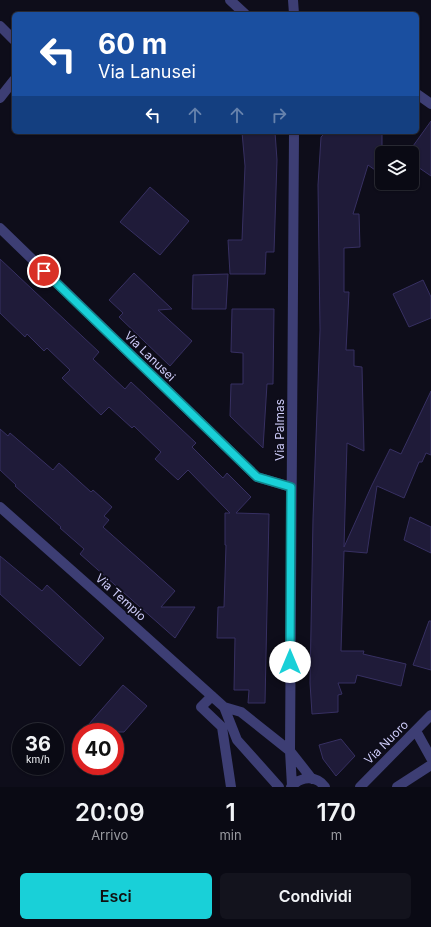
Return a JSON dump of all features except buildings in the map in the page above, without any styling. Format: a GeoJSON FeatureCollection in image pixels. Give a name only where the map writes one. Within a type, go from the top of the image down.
{"type":"FeatureCollection","features":[{"type":"Feature","properties":{"kind":"street"},"geometry":{"type":"LineString","coordinates":[[230,0],[243,12]]}},
{"type":"Feature","properties":{"kind":"street"},"geometry":{"type":"LineString","coordinates":[[293,0],[294,12]]}},
{"type":"Feature","properties":{"kind":"street"},"geometry":{"type":"LineString","coordinates":[[0,26],[12,38]]}},
{"type":"Feature","properties":{"kind":"street"},"geometry":{"type":"LineString","coordinates":[[0,98],[12,83]]}},
{"type":"Feature","properties":{"kind":"street"},"geometry":{"type":"LineString","coordinates":[[419,95],[431,104]]}},
{"type":"Feature","properties":{"kind":"street","name":"Via Palmas"},"geometry":{"type":"LineString","coordinates":[[292,787],[290,751],[294,134]]}},
{"type":"Feature","properties":{"kind":"street","name":"Via Lanusei"},"geometry":{"type":"LineString","coordinates":[[0,228],[257,477],[291,487]]}},
{"type":"Feature","properties":{"kind":"street","name":"Via Tempio"},"geometry":{"type":"LineString","coordinates":[[0,507],[224,708],[237,740],[279,787]]}},
{"type":"Feature","properties":{"kind":"street"},"geometry":{"type":"LineString","coordinates":[[212,696],[201,707],[222,727],[231,787]]}},
{"type":"Feature","properties":{"kind":"street","name":"Via Tempio"},"geometry":{"type":"LineString","coordinates":[[224,708],[241,712],[290,751],[312,779]]}},
{"type":"Feature","properties":{"kind":"street","name":"Via Nuoro"},"geometry":{"type":"LineString","coordinates":[[360,787],[431,715]]}},
{"type":"Feature","properties":{"kind":"street"},"geometry":{"type":"LineString","coordinates":[[416,731],[431,758]]}},
{"type":"Feature","properties":{"kind":"street"},"geometry":{"type":"LineString","coordinates":[[397,787],[431,765]]}},
{"type":"Feature","properties":{"kind":"street"},"geometry":{"type":"LineString","coordinates":[[292,787],[306,778],[318,781],[325,787]]}},
{"type":"Feature","properties":{"kind":"route"},"geometry":{"type":"LineString","coordinates":[[44,271],[257,477],[291,487],[290,662]]}}]}
